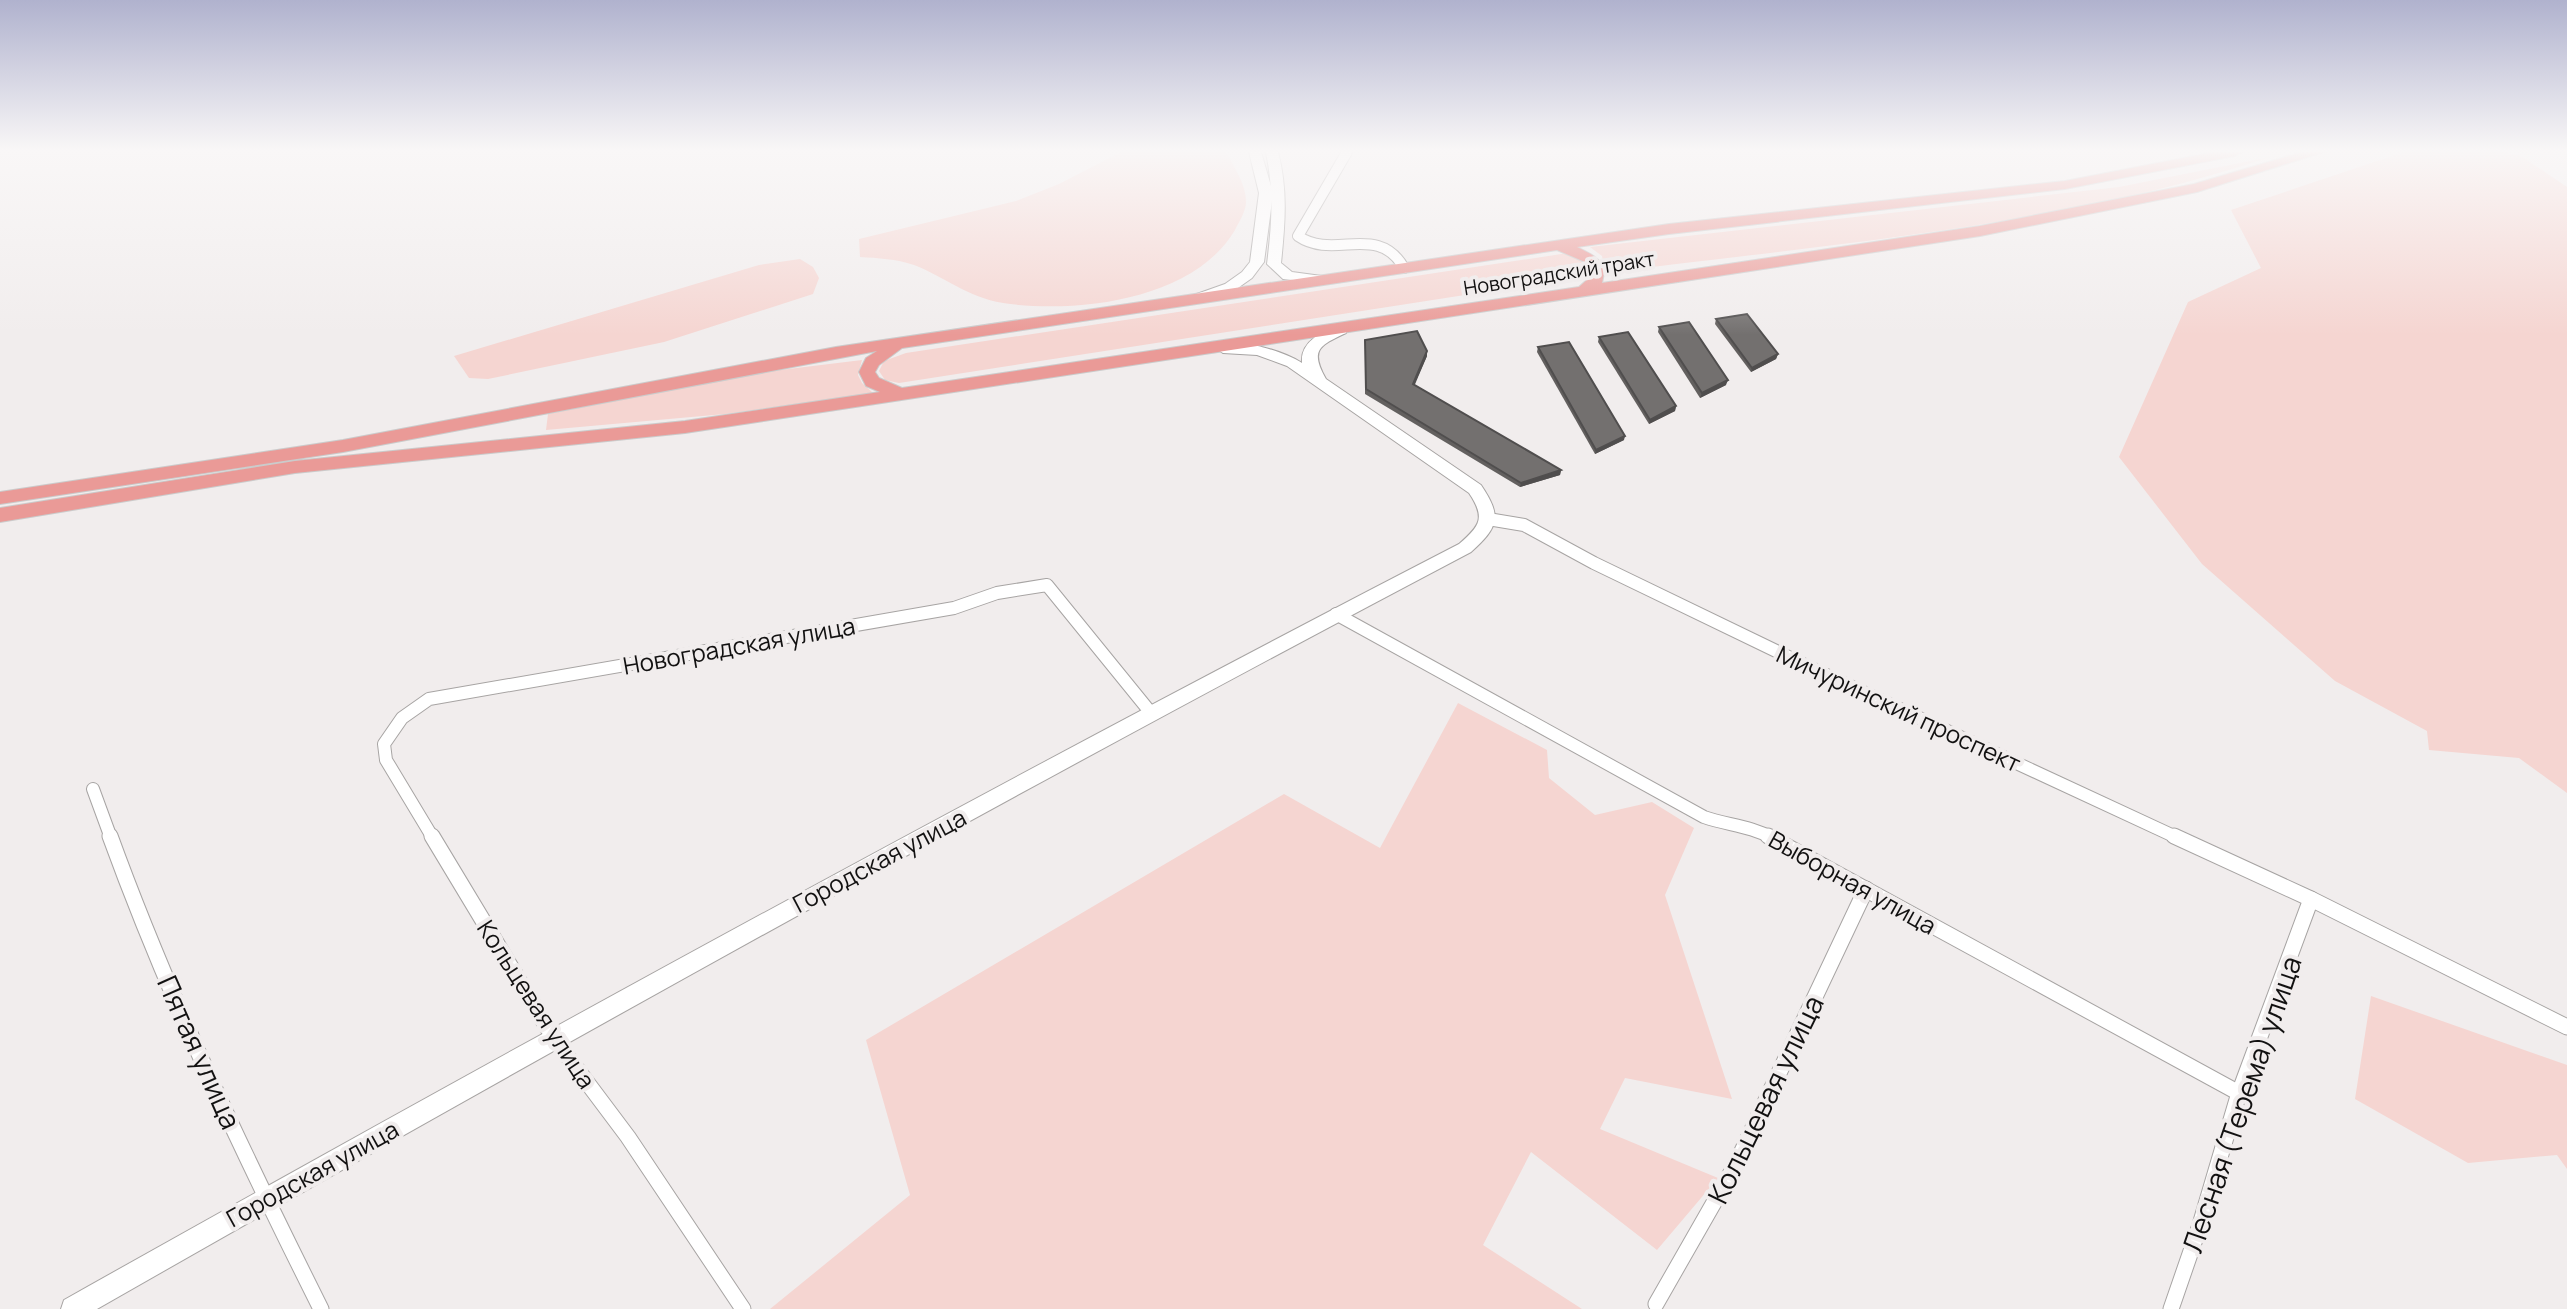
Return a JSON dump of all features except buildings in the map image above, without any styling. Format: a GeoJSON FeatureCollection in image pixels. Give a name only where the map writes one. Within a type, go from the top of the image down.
{"type":"FeatureCollection","features":[{"type":"Feature","properties":{"kind":"main road"},"geometry":{"type":"LineString","coordinates":[[0,498],[343,446],[576,400],[907,342],[1559,245],[1804,213]]}},
{"type":"Feature","properties":{"kind":"main road","name":"Новоградский тракт"},"geometry":{"type":"LineString","coordinates":[[0,515],[295,467],[685,427],[1341,330],[2075,213]]}},
{"type":"Feature","properties":{"kind":"main road"},"geometry":{"type":"LineString","coordinates":[[1559,245],[1590,259],[1597,268],[1596,280],[1584,291]]}},
{"type":"Feature","properties":{"kind":"main road"},"geometry":{"type":"LineString","coordinates":[[904,395],[884,390],[872,382],[867,372],[872,362],[885,351],[907,342]]}},
{"type":"Feature","properties":{"kind":"street"},"geometry":{"type":"LineString","coordinates":[[1199,298],[1238,282],[1259,259],[1264,213]]}},
{"type":"Feature","properties":{"kind":"street"},"geometry":{"type":"LineString","coordinates":[[1280,213],[1274,264],[1288,276],[1324,280]]}},
{"type":"Feature","properties":{"kind":"street"},"geometry":{"type":"LineString","coordinates":[[1311,213],[1298,236],[1309,244],[1368,243],[1397,255],[1404,268]]}},
{"type":"Feature","properties":{"kind":"street"},"geometry":{"type":"LineString","coordinates":[[1321,381],[1310,368],[1307,357],[1311,347],[1323,337],[1341,330]]}},
{"type":"Feature","properties":{"kind":"street"},"geometry":{"type":"LineString","coordinates":[[1223,348],[1242,348],[1276,356],[1321,381],[1475,489],[1485,504],[1488,519]]}},
{"type":"Feature","properties":{"kind":"street","name":"Городская улица"},"geometry":{"type":"LineString","coordinates":[[73,1309],[553,1037],[1151,713],[1465,548],[1482,533],[1488,519]]}},
{"type":"Feature","properties":{"kind":"street","name":"Мичуринский проспект"},"geometry":{"type":"LineString","coordinates":[[1488,519],[1524,525],[1594,563],[1803,664],[2311,899],[2567,1027]]}},
{"type":"Feature","properties":{"kind":"street","name":"Новоградская улица"},"geometry":{"type":"LineString","coordinates":[[429,699],[954,608],[997,593],[1047,585],[1151,713]]}},
{"type":"Feature","properties":{"kind":"street","name":"Выборная улица"},"geometry":{"type":"LineString","coordinates":[[1336,614],[1704,817],[1726,825],[1756,829],[2239,1093]]}},
{"type":"Feature","properties":{"kind":"street","name":"Кольцевая улица"},"geometry":{"type":"LineString","coordinates":[[429,699],[402,718],[384,744],[386,760],[553,1037],[628,1137],[743,1309]]}},
{"type":"Feature","properties":{"kind":"street","name":"Пятая улица"},"geometry":{"type":"LineString","coordinates":[[93,789],[146,934],[266,1199],[321,1309]]}},
{"type":"Feature","properties":{"kind":"street","name":"Кольцевая улица"},"geometry":{"type":"LineString","coordinates":[[1656,1304],[1736,1164],[1866,889]]}},
{"type":"Feature","properties":{"kind":"street","name":"Лесная (Терема) улица"},"geometry":{"type":"LineString","coordinates":[[2171,1309],[2200,1225],[2239,1093],[2311,899]]}},
{"type":"Feature","properties":{"kind":"shaded area"},"geometry":{"type":"Polygon","coordinates":[[[966,213],[1244,213],[1216,254],[1192,272],[1163,287],[1131,297],[1065,306],[1033,306],[990,300],[914,265],[860,257],[859,239],[966,213]]]}},
{"type":"Feature","properties":{"kind":"shaded area"},"geometry":{"type":"Polygon","coordinates":[[[1889,213],[2045,213],[1941,231],[1605,273],[1602,256],[1590,247],[1889,213]]]}},
{"type":"Feature","properties":{"kind":"shaded area"},"geometry":{"type":"Polygon","coordinates":[[[2233,213],[2567,213],[2567,793],[2519,758],[2429,750],[2427,731],[2335,681],[2202,564],[2119,457],[2188,302],[2261,268],[2233,213]]]}},
{"type":"Feature","properties":{"kind":"shaded area"},"geometry":{"type":"Polygon","coordinates":[[[1568,253],[1589,264],[1588,272],[1581,277],[899,383],[885,380],[879,371],[884,361],[906,353],[1568,253]]]}},
{"type":"Feature","properties":{"kind":"shaded area"},"geometry":{"type":"Polygon","coordinates":[[[800,259],[813,267],[819,278],[813,294],[664,342],[488,379],[469,378],[454,356],[759,265],[800,259]]]}},
{"type":"Feature","properties":{"kind":"shaded area"},"geometry":{"type":"Polygon","coordinates":[[[862,360],[858,375],[873,393],[725,414],[546,430],[548,414],[764,372],[862,360]]]}},
{"type":"Feature","properties":{"kind":"shaded area"},"geometry":{"type":"Polygon","coordinates":[[[1458,703],[1547,750],[1549,778],[1595,815],[1652,802],[1694,828],[1665,895],[1732,1099],[1625,1078],[1600,1129],[1718,1178],[1657,1250],[1531,1152],[1483,1245],[1582,1309],[770,1309],[910,1195],[866,1040],[1284,794],[1380,848],[1458,703]]]}},
{"type":"Feature","properties":{"kind":"shaded area"},"geometry":{"type":"Polygon","coordinates":[[[2371,996],[2567,1065],[2567,1169],[2557,1155],[2468,1163],[2355,1099],[2371,996]]]}}]}
